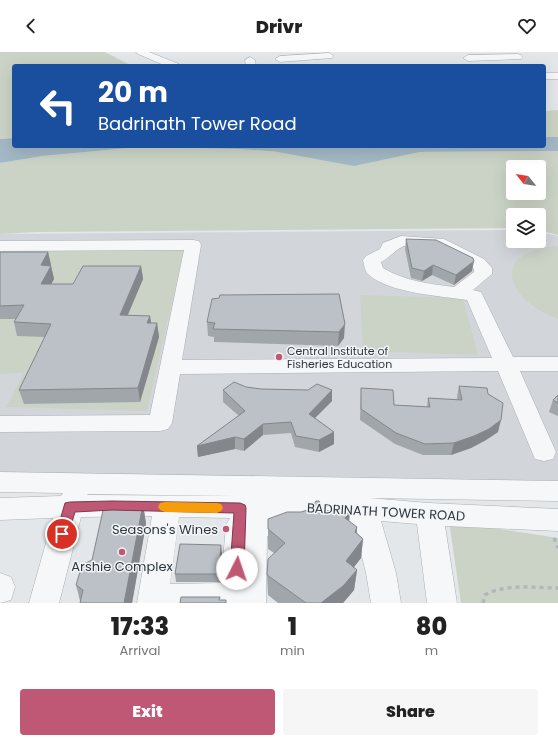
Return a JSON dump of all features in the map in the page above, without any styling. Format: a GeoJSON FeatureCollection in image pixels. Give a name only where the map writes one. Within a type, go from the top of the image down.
{"type":"FeatureCollection","features":[{"type":"Feature","properties":{"kind":"street"},"geometry":{"type":"LineString","coordinates":[[141,52],[170,64]]}},
{"type":"Feature","properties":{"kind":"street"},"geometry":{"type":"LineString","coordinates":[[459,52],[476,64]]}},
{"type":"Feature","properties":{"kind":"street"},"geometry":{"type":"LineString","coordinates":[[280,59],[327,54],[335,64]]}},
{"type":"Feature","properties":{"kind":"street"},"geometry":{"type":"LineString","coordinates":[[468,58],[518,56]]}},
{"type":"Feature","properties":{"kind":"street"},"geometry":{"type":"LineString","coordinates":[[546,76],[558,76]]}},
{"type":"Feature","properties":{"kind":"street"},"geometry":{"type":"LineString","coordinates":[[458,293],[483,274],[483,268],[478,263],[438,243],[401,241],[389,247],[386,252],[372,260],[374,271],[383,277],[416,288],[474,296],[506,364],[544,452]]}},
{"type":"Feature","properties":{"kind":"street"},"geometry":{"type":"LineString","coordinates":[[0,246],[193,245],[160,423],[0,424]]}},
{"type":"Feature","properties":{"kind":"street"},"geometry":{"type":"LineString","coordinates":[[170,367],[558,364]]}},
{"type":"Feature","properties":{"kind":"street"},"geometry":{"type":"LineString","coordinates":[[0,482],[75,494],[112,506],[167,507],[250,515],[240,601],[152,601],[167,507]]}},
{"type":"Feature","properties":{"kind":"street"},"geometry":{"type":"LineString","coordinates":[[0,509],[75,494],[558,491]]}},
{"type":"Feature","properties":{"kind":"street"},"geometry":{"type":"LineString","coordinates":[[44,603],[75,494]]}},
{"type":"Feature","properties":{"kind":"street"},"geometry":{"type":"LineString","coordinates":[[429,514],[442,603]]}},
{"type":"Feature","properties":{"kind":"street","name":"BADRINATH TOWER ROAD"},"geometry":{"type":"LineString","coordinates":[[250,515],[287,519],[348,520],[367,517],[429,514],[558,520]]}},
{"type":"Feature","properties":{"kind":"street"},"geometry":{"type":"LineString","coordinates":[[367,517],[381,572],[386,603]]}},
{"type":"Feature","properties":{"kind":"path"},"geometry":{"type":"LineString","coordinates":[[483,603],[485,595],[494,590],[558,588]]}},
{"type":"Feature","properties":{"kind":"shaded area"},"geometry":{"type":"Polygon","coordinates":[[[0,52],[105,52],[128,64],[12,64],[12,138],[0,139],[0,52]]]}},
{"type":"Feature","properties":{"kind":"shaded area"},"geometry":{"type":"Polygon","coordinates":[[[558,110],[558,137],[546,137],[546,111],[558,110]]]}},
{"type":"Feature","properties":{"kind":"shaded area"},"geometry":{"type":"Polygon","coordinates":[[[128,148],[238,149],[341,156],[404,152],[558,151],[558,235],[546,232],[546,208],[506,208],[506,228],[37,232],[0,234],[0,163],[43,156],[128,148]]]}},
{"type":"Feature","properties":{"kind":"shaded area","name":"Central Institute of Fisheries Education"},"geometry":{"type":"Polygon","coordinates":[[[506,230],[506,248],[546,248],[546,233],[558,236],[558,481],[0,474],[0,234],[506,230]]]}},
{"type":"Feature","properties":{"kind":"shaded area"},"geometry":{"type":"Polygon","coordinates":[[[558,246],[558,319],[540,311],[526,301],[517,289],[512,278],[513,267],[521,257],[536,250],[558,246]]]}},
{"type":"Feature","properties":{"kind":"shaded area"},"geometry":{"type":"Polygon","coordinates":[[[0,250],[184,250],[147,411],[6,407],[24,373],[0,374],[0,250]]]}},
{"type":"Feature","properties":{"kind":"shaded area"},"geometry":{"type":"Polygon","coordinates":[[[360,295],[463,298],[478,355],[363,351],[360,295]]]}},
{"type":"Feature","properties":{"kind":"shaded area"},"geometry":{"type":"Polygon","coordinates":[[[449,521],[558,538],[558,603],[461,603],[449,521]]]}},
{"type":"Feature","properties":{"kind":"water"},"geometry":{"type":"Polygon","coordinates":[[[546,137],[558,137],[558,151],[404,152],[341,156],[238,149],[188,148],[546,148],[546,137]]]}},
{"type":"Feature","properties":{"kind":"water"},"geometry":{"type":"Polygon","coordinates":[[[12,138],[12,148],[128,148],[43,156],[0,163],[0,139],[12,138]]]}},
{"type":"Feature","properties":{"kind":"building"},"geometry":{"type":"Polygon","coordinates":[[[406,239],[436,240],[473,258],[474,261],[456,275],[433,265],[424,271],[412,268],[406,239]]]}},
{"type":"Feature","properties":{"kind":"building"},"geometry":{"type":"Polygon","coordinates":[[[0,252],[48,252],[41,265],[51,266],[41,284],[73,284],[83,266],[141,266],[120,315],[150,316],[147,323],[157,323],[138,388],[19,390],[51,324],[14,322],[24,305],[0,306],[0,252]]]}},
{"type":"Feature","properties":{"kind":"building"},"geometry":{"type":"Polygon","coordinates":[[[339,294],[345,324],[339,332],[213,329],[215,323],[207,322],[212,299],[219,298],[220,295],[339,294]]]}},
{"type":"Feature","properties":{"kind":"building"},"geometry":{"type":"Polygon","coordinates":[[[234,382],[246,387],[261,389],[308,390],[317,384],[332,390],[309,414],[334,432],[319,440],[296,436],[291,422],[263,424],[244,439],[235,437],[197,446],[245,411],[223,390],[234,382]]]}},
{"type":"Feature","properties":{"kind":"building"},"geometry":{"type":"Polygon","coordinates":[[[459,386],[487,388],[488,394],[503,403],[501,420],[489,429],[454,443],[425,444],[396,433],[361,409],[361,388],[393,390],[394,405],[430,407],[428,398],[462,400],[459,386]]]}},
{"type":"Feature","properties":{"kind":"building"},"geometry":{"type":"Polygon","coordinates":[[[558,395],[558,403],[553,400],[558,395]]]}},
{"type":"Feature","properties":{"kind":"building"},"geometry":{"type":"Polygon","coordinates":[[[316,501],[319,501],[323,510],[350,513],[345,518],[357,527],[355,532],[363,539],[346,561],[357,570],[343,586],[321,603],[306,603],[267,575],[268,559],[285,543],[268,529],[268,519],[287,512],[301,512],[311,509],[316,501]]]}},
{"type":"Feature","properties":{"kind":"building","name":"Arshie Complex"},"geometry":{"type":"Polygon","coordinates":[[[143,504],[124,603],[80,603],[83,590],[76,585],[82,565],[92,560],[104,506],[143,504]]]}},
{"type":"Feature","properties":{"kind":"building"},"geometry":{"type":"Polygon","coordinates":[[[180,544],[221,545],[219,574],[175,574],[180,544]]]}},
{"type":"Feature","properties":{"kind":"building"},"geometry":{"type":"Polygon","coordinates":[[[181,597],[220,597],[219,600],[226,600],[226,603],[180,603],[181,597]]]}},
{"type":"Feature","properties":{"kind":"waterway"},"geometry":{"type":"LineString","coordinates":[[289,148],[354,160],[410,148]]}},
{"type":"Feature","properties":{"kind":"slow traffic"},"geometry":{"type":"LineString","coordinates":[[165,507],[217,508]]}},
{"type":"Feature","properties":{"kind":"place","name":"Central Institute of Fisheries Education"},"geometry":{"type":"Point","coordinates":[279,357]}},
{"type":"Feature","properties":{"kind":"place","name":"Seasons's Wines"},"geometry":{"type":"Point","coordinates":[226,529]}},
{"type":"Feature","properties":{"kind":"place","name":"Arshie Complex"},"geometry":{"type":"Point","coordinates":[122,552]}},
{"type":"Feature","properties":{"kind":"route"},"geometry":{"type":"LineString","coordinates":[[62,534],[70,507],[112,506],[240,508],[237,569]]}}]}
